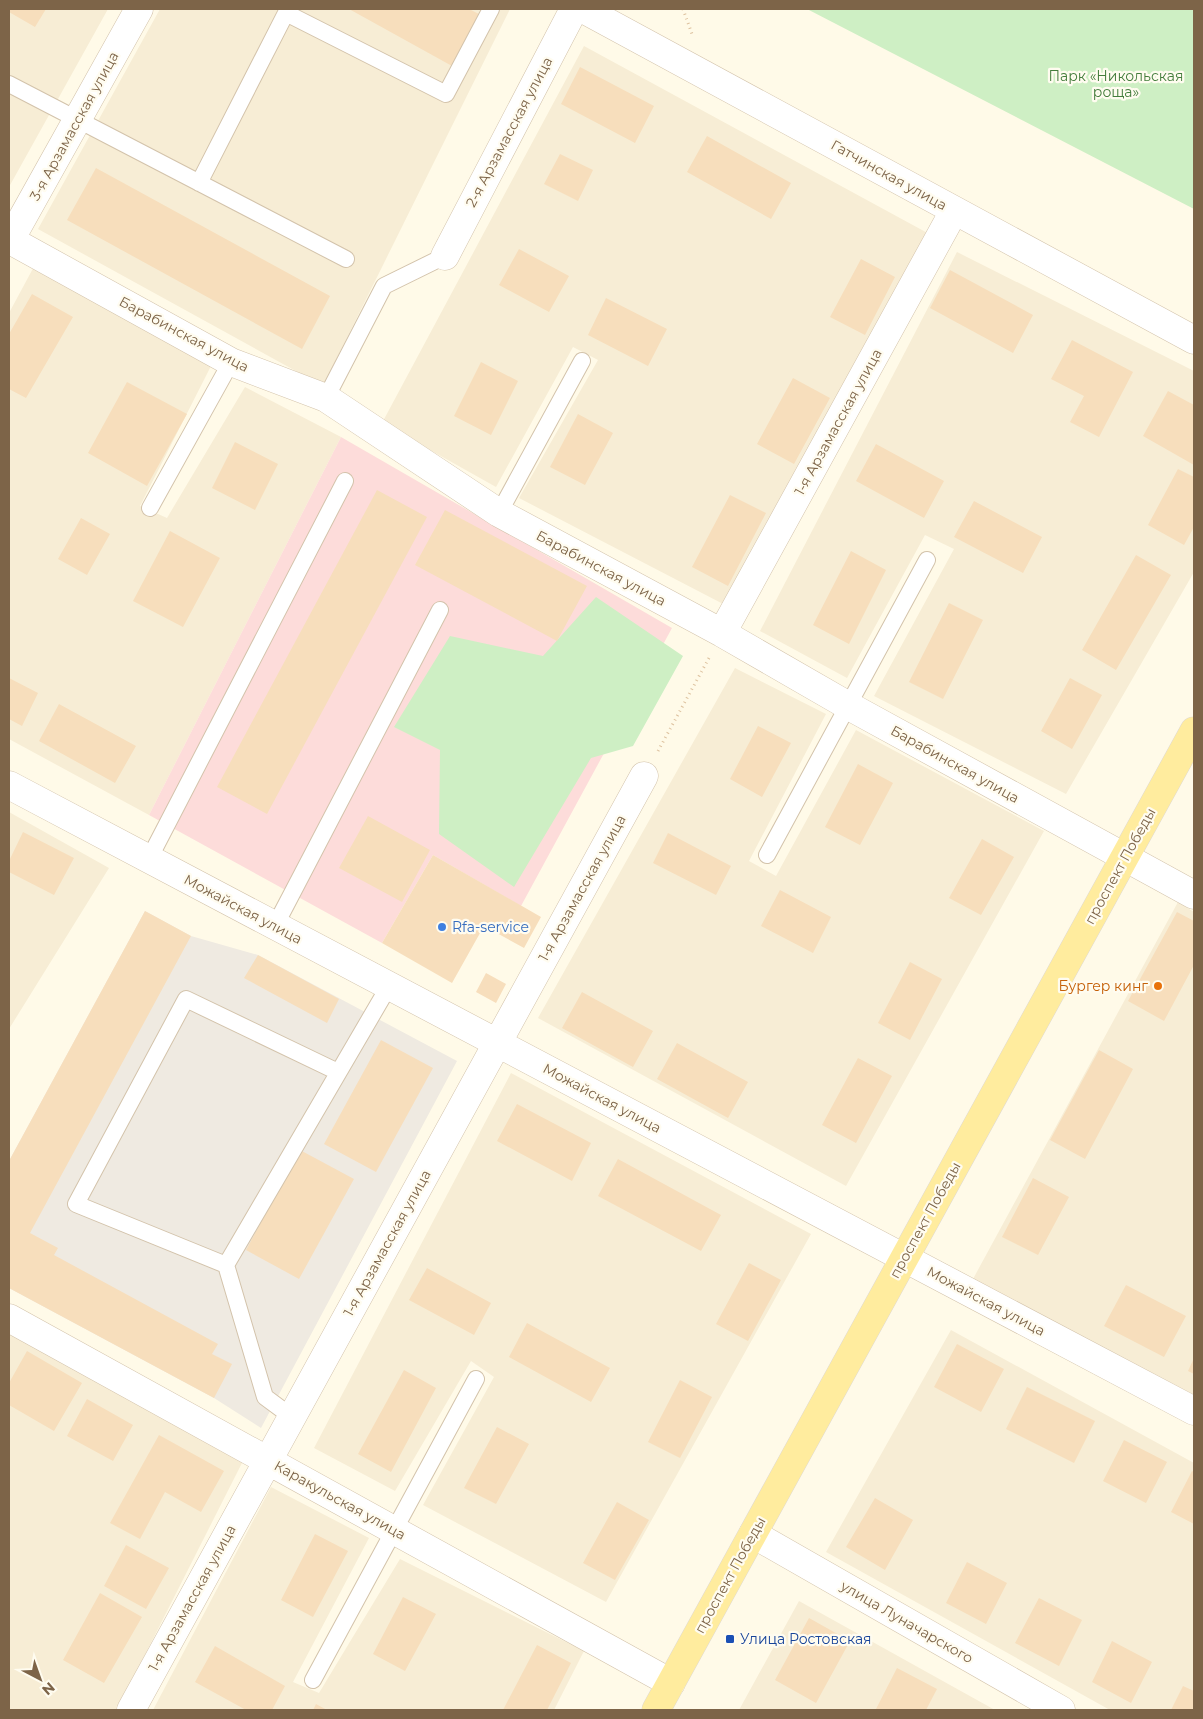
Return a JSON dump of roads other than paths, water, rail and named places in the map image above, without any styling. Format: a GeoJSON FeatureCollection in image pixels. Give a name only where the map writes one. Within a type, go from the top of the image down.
{"type":"FeatureCollection","features":[{"type":"Feature","properties":{"kind":"main road","name":"проспект Победы"},"geometry":{"type":"LineString","coordinates":[[656,1710],[1194,731]]}},
{"type":"Feature","properties":{"kind":"street","name":"3-я Арзамасская улица"},"geometry":{"type":"LineString","coordinates":[[10,241],[139,9]]}},
{"type":"Feature","properties":{"kind":"street","name":"2-я Арзамасская улица"},"geometry":{"type":"LineString","coordinates":[[445,256],[574,9]]}},
{"type":"Feature","properties":{"kind":"street","name":"Гатчинская улица"},"geometry":{"type":"LineString","coordinates":[[583,9],[1194,340]]}},
{"type":"Feature","properties":{"kind":"street","name":"1-я Арзамасская улица"},"geometry":{"type":"LineString","coordinates":[[722,634],[954,210]]}},
{"type":"Feature","properties":{"kind":"street","name":"Барабинская улица"},"geometry":{"type":"LineString","coordinates":[[10,241],[231,362],[326,398],[499,513],[1194,895]]}},
{"type":"Feature","properties":{"kind":"street","name":"1-я Арзамасская улица"},"geometry":{"type":"LineString","coordinates":[[131,1710],[644,776]]}},
{"type":"Feature","properties":{"kind":"street","name":"Можайская улица"},"geometry":{"type":"LineString","coordinates":[[9,784],[1194,1411]]}},
{"type":"Feature","properties":{"kind":"street","name":"Каракульская улица"},"geometry":{"type":"LineString","coordinates":[[9,1318],[671,1683]]}},
{"type":"Feature","properties":{"kind":"street","name":"улица Луначарского"},"geometry":{"type":"LineString","coordinates":[[753,1534],[1061,1710]]}},
{"type":"Feature","properties":{"kind":"lane"},"geometry":{"type":"LineString","coordinates":[[199,182],[286,13],[446,94],[491,9]]}},
{"type":"Feature","properties":{"kind":"lane"},"geometry":{"type":"LineString","coordinates":[[9,84],[346,259]]}},
{"type":"Feature","properties":{"kind":"lane"},"geometry":{"type":"LineString","coordinates":[[326,398],[384,286],[445,256]]}},
{"type":"Feature","properties":{"kind":"lane"},"geometry":{"type":"LineString","coordinates":[[499,513],[582,361]]}},
{"type":"Feature","properties":{"kind":"lane"},"geometry":{"type":"LineString","coordinates":[[150,508],[231,362]]}},
{"type":"Feature","properties":{"kind":"lane"},"geometry":{"type":"LineString","coordinates":[[149,859],[345,481]]}},
{"type":"Feature","properties":{"kind":"lane"},"geometry":{"type":"LineString","coordinates":[[767,855],[927,560]]}},
{"type":"Feature","properties":{"kind":"lane"},"geometry":{"type":"LineString","coordinates":[[275,926],[440,610]]}},
{"type":"Feature","properties":{"kind":"lane"},"geometry":{"type":"LineString","coordinates":[[292,1417],[265,1397],[226,1265],[389,986]]}},
{"type":"Feature","properties":{"kind":"lane"},"geometry":{"type":"LineString","coordinates":[[226,1265],[76,1204],[186,999],[338,1072]]}},
{"type":"Feature","properties":{"kind":"lane"},"geometry":{"type":"LineString","coordinates":[[313,1680],[476,1379]]}},
{"type":"Feature","properties":{"kind":"place","name":"Rfa-service"},"geometry":{"type":"Point","coordinates":[442,927]}},
{"type":"Feature","properties":{"kind":"place","name":"Бургер кинг"},"geometry":{"type":"Point","coordinates":[1158,986]}},
{"type":"Feature","properties":{"kind":"place","name":"Улица Ростовская"},"geometry":{"type":"Point","coordinates":[730,1639]}},
{"type":"Feature","properties":{"kind":"park label","name":"Парк «Никольская роща»"},"geometry":{"type":"Point","coordinates":[1116,84]}}]}
